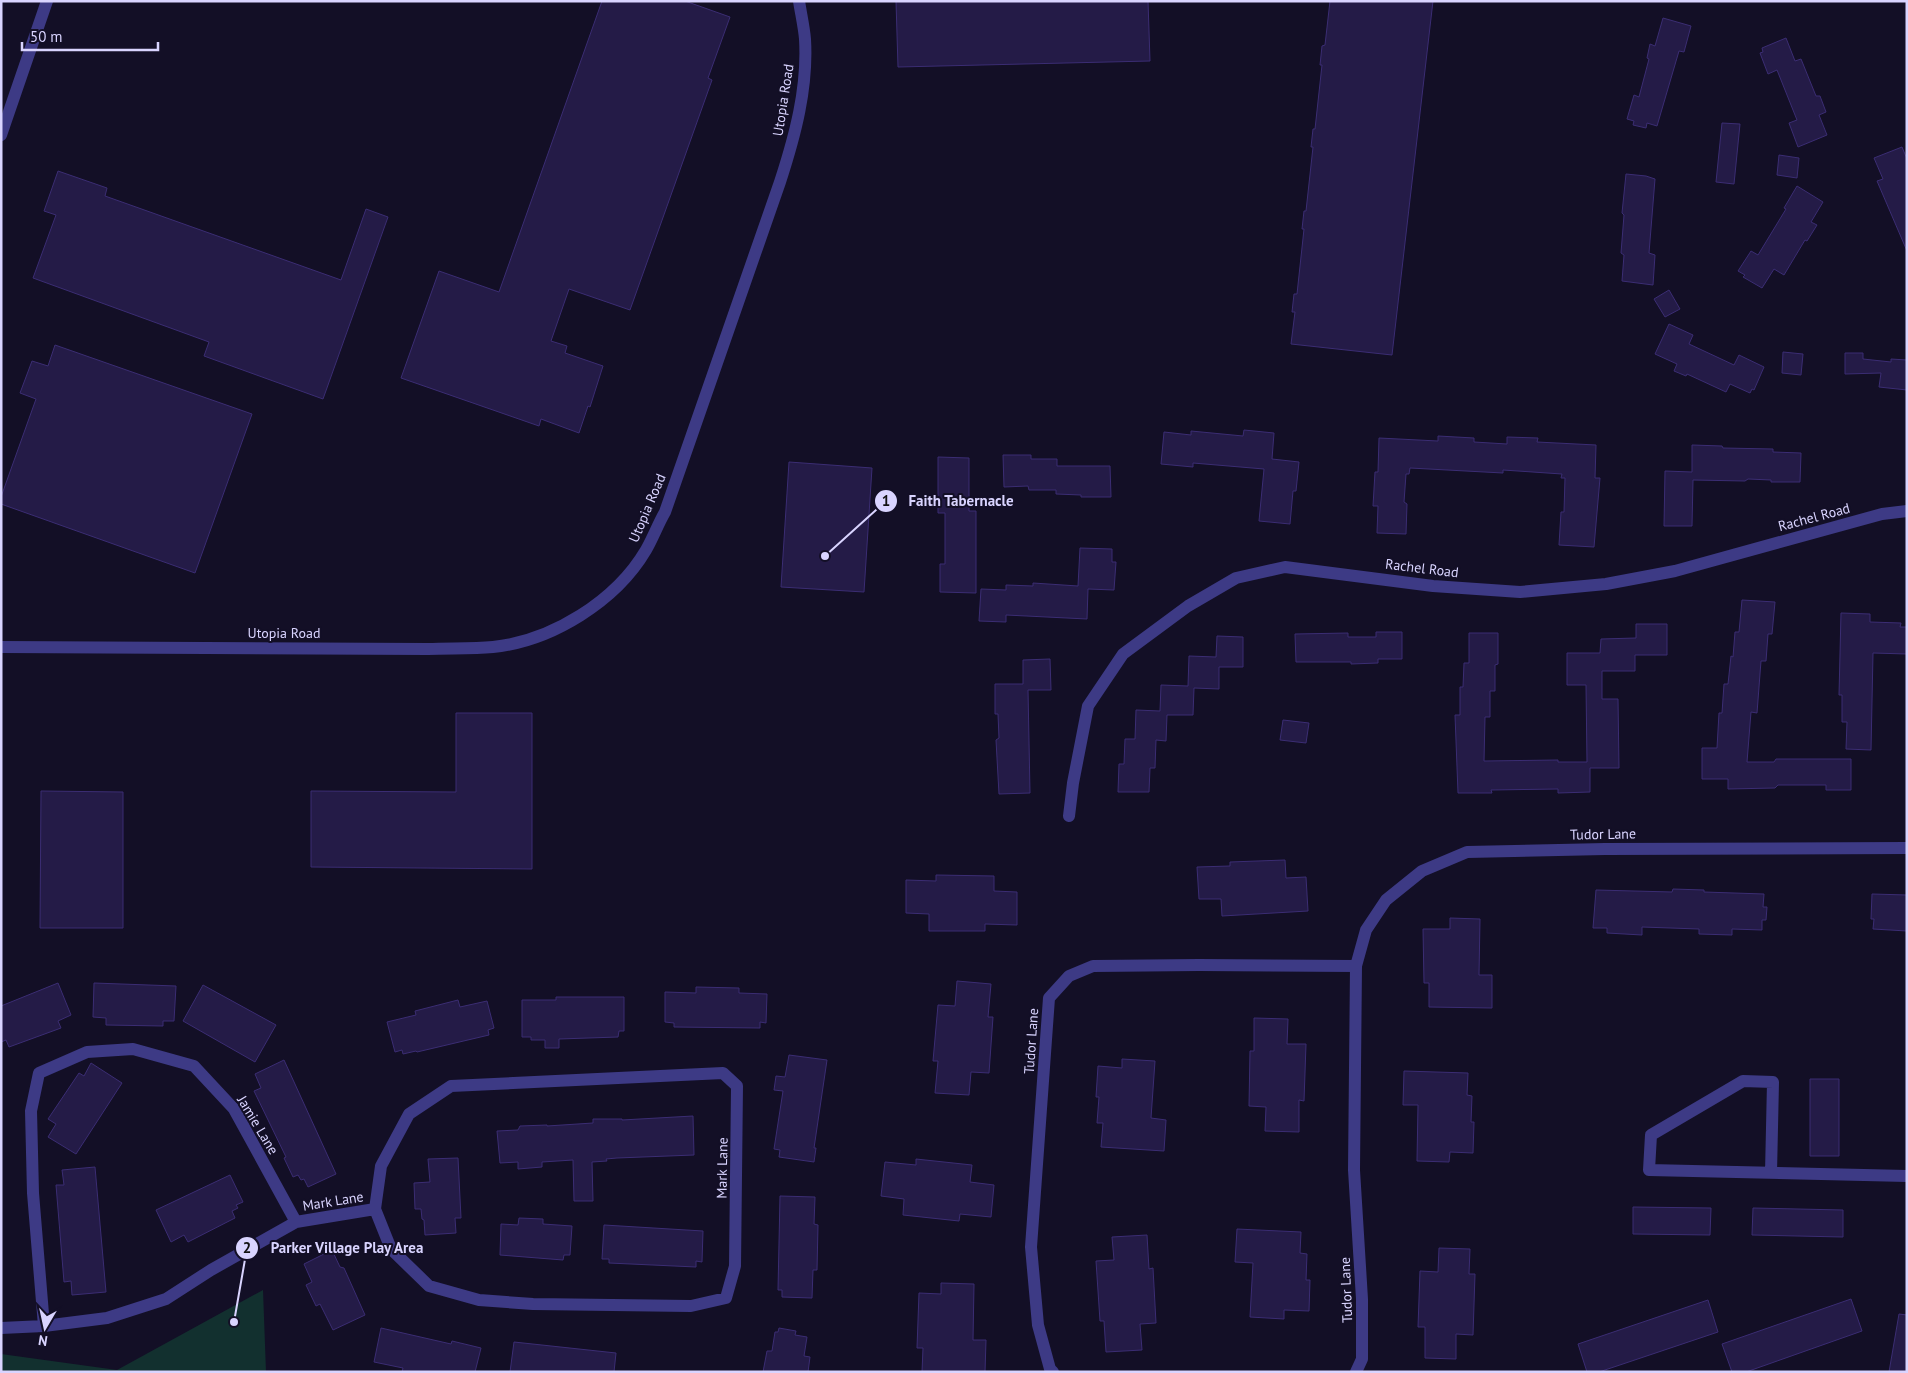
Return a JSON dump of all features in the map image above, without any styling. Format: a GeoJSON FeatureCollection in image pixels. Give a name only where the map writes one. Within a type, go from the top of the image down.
{"type":"FeatureCollection","features":[{"type":"Feature","properties":{"kind":"street"},"geometry":{"type":"LineString","coordinates":[[1,135],[47,1]]}},
{"type":"Feature","properties":{"kind":"street","name":"Utopia Road"},"geometry":{"type":"LineString","coordinates":[[1,647],[428,649],[494,647],[542,636],[584,614],[622,582],[645,551],[665,512],[796,131],[804,83],[805,39],[799,1]]}},
{"type":"Feature","properties":{"kind":"street","name":"Rachel Road"},"geometry":{"type":"LineString","coordinates":[[1069,816],[1073,783],[1088,706],[1123,654],[1188,606],[1236,578],[1285,567],[1433,586],[1520,592],[1606,584],[1675,571],[1882,514],[1907,511]]}},
{"type":"Feature","properties":{"kind":"street","name":"Tudor Lane"},"geometry":{"type":"LineString","coordinates":[[1356,1372],[1362,1359],[1362,1299],[1354,1170],[1356,966],[1366,930],[1386,900],[1422,871],[1467,852],[1605,849],[1907,848]]}},
{"type":"Feature","properties":{"kind":"street","name":"Tudor Lane"},"geometry":{"type":"LineString","coordinates":[[1053,1372],[1050,1369],[1038,1325],[1031,1247],[1049,998],[1069,976],[1093,966],[1199,964],[1356,966]]}},
{"type":"Feature","properties":{"kind":"street","name":"Jamie Lane"},"geometry":{"type":"LineString","coordinates":[[44,1326],[33,1193],[31,1112],[39,1073],[87,1052],[133,1049],[194,1066],[234,1109],[296,1222]]}},
{"type":"Feature","properties":{"kind":"street","name":"Mark Lane"},"geometry":{"type":"LineString","coordinates":[[723,1073],[737,1086],[735,1266],[726,1298],[691,1306],[533,1304],[479,1300],[429,1286],[391,1249],[375,1209],[381,1166],[409,1114],[451,1086],[723,1073]]}},
{"type":"Feature","properties":{"kind":"street"},"geometry":{"type":"LineString","coordinates":[[1771,1173],[1773,1082],[1744,1081],[1651,1135],[1649,1170],[1771,1173],[1862,1174],[1907,1176]]}},
{"type":"Feature","properties":{"kind":"street","name":"Mark Lane"},"geometry":{"type":"LineString","coordinates":[[296,1222],[375,1209]]}},
{"type":"Feature","properties":{"kind":"street"},"geometry":{"type":"LineString","coordinates":[[1,1328],[44,1326],[107,1318],[166,1299],[211,1270],[296,1222]]}},
{"type":"Feature","properties":{"kind":"green space"},"geometry":{"type":"Polygon","coordinates":[[[263,1290],[266,1372],[1,1372],[1,1354],[117,1370],[263,1290]]]}},
{"type":"Feature","properties":{"kind":"building"},"geometry":{"type":"Polygon","coordinates":[[[602,1],[685,1],[730,17],[708,78],[712,80],[630,310],[569,289],[551,341],[567,346],[565,353],[603,366],[590,407],[588,406],[579,433],[541,419],[539,426],[401,378],[439,271],[499,292],[602,1]]]}},
{"type":"Feature","properties":{"kind":"building"},"geometry":{"type":"Polygon","coordinates":[[[896,1],[1148,1],[1150,61],[898,67],[896,1]]]}},
{"type":"Feature","properties":{"kind":"building"},"geometry":{"type":"Polygon","coordinates":[[[1330,1],[1433,1],[1392,355],[1291,344],[1295,312],[1292,312],[1294,294],[1297,294],[1304,229],[1302,229],[1304,211],[1306,211],[1313,147],[1311,147],[1313,129],[1315,129],[1322,65],[1320,65],[1322,46],[1325,45],[1330,1]]]}},
{"type":"Feature","properties":{"kind":"building"},"geometry":{"type":"Polygon","coordinates":[[[1663,18],[1691,26],[1684,52],[1679,51],[1657,126],[1647,123],[1646,128],[1633,125],[1634,121],[1627,119],[1634,95],[1639,97],[1649,59],[1647,58],[1650,44],[1655,46],[1663,18]]]}},
{"type":"Feature","properties":{"kind":"building"},"geometry":{"type":"Polygon","coordinates":[[[1786,38],[1795,61],[1801,59],[1816,96],[1820,96],[1826,112],[1819,115],[1827,135],[1798,147],[1789,123],[1797,120],[1777,70],[1768,74],[1760,53],[1763,52],[1762,48],[1786,38]]]}},
{"type":"Feature","properties":{"kind":"building"},"geometry":{"type":"Polygon","coordinates":[[[1722,123],[1740,124],[1734,184],[1716,182],[1722,123]]]}},
{"type":"Feature","properties":{"kind":"building"},"geometry":{"type":"Polygon","coordinates":[[[1902,147],[1907,159],[1907,251],[1877,181],[1883,179],[1874,158],[1902,147]]]}},
{"type":"Feature","properties":{"kind":"building"},"geometry":{"type":"Polygon","coordinates":[[[1779,155],[1799,158],[1797,178],[1777,175],[1779,155]]]}},
{"type":"Feature","properties":{"kind":"building"},"geometry":{"type":"Polygon","coordinates":[[[58,171],[107,188],[105,196],[341,280],[366,209],[388,217],[323,399],[204,356],[209,342],[33,278],[56,215],[44,211],[58,171]]]}},
{"type":"Feature","properties":{"kind":"building"},"geometry":{"type":"Polygon","coordinates":[[[1626,174],[1655,179],[1649,253],[1655,255],[1653,285],[1622,281],[1624,255],[1621,253],[1624,215],[1622,213],[1626,174]]]}},
{"type":"Feature","properties":{"kind":"building"},"geometry":{"type":"Polygon","coordinates":[[[1797,186],[1823,202],[1811,222],[1817,225],[1807,241],[1805,240],[1784,275],[1774,269],[1762,288],[1743,277],[1745,275],[1738,271],[1751,251],[1758,255],[1786,209],[1784,208],[1797,186]]]}},
{"type":"Feature","properties":{"kind":"building"},"geometry":{"type":"Polygon","coordinates":[[[1669,290],[1680,309],[1665,317],[1654,299],[1669,290]]]}},
{"type":"Feature","properties":{"kind":"building"},"geometry":{"type":"Polygon","coordinates":[[[1669,324],[1693,335],[1689,344],[1734,365],[1739,355],[1764,367],[1754,390],[1752,389],[1750,393],[1730,384],[1726,392],[1687,374],[1686,376],[1674,371],[1677,364],[1655,354],[1669,324]]]}},
{"type":"Feature","properties":{"kind":"building"},"geometry":{"type":"Polygon","coordinates":[[[55,345],[252,414],[195,573],[1,504],[1,497],[36,399],[20,393],[32,361],[48,366],[55,345]]]}},
{"type":"Feature","properties":{"kind":"building"},"geometry":{"type":"Polygon","coordinates":[[[1783,352],[1803,354],[1801,375],[1782,373],[1783,352]]]}},
{"type":"Feature","properties":{"kind":"building"},"geometry":{"type":"Polygon","coordinates":[[[1845,353],[1863,353],[1863,359],[1891,362],[1891,359],[1907,360],[1907,390],[1879,387],[1881,373],[1845,374],[1845,353]]]}},
{"type":"Feature","properties":{"kind":"building"},"geometry":{"type":"Polygon","coordinates":[[[1244,430],[1274,433],[1272,459],[1299,462],[1296,491],[1293,491],[1290,524],[1259,521],[1264,469],[1193,463],[1193,467],[1161,464],[1164,432],[1191,435],[1191,431],[1243,436],[1244,430]]]}},
{"type":"Feature","properties":{"kind":"building"},"geometry":{"type":"Polygon","coordinates":[[[1438,436],[1474,438],[1474,442],[1507,444],[1507,437],[1538,438],[1537,442],[1596,445],[1595,478],[1600,478],[1594,547],[1559,545],[1561,512],[1564,512],[1565,478],[1561,478],[1562,474],[1503,470],[1503,473],[1410,468],[1409,474],[1406,474],[1404,502],[1407,504],[1406,534],[1377,533],[1378,506],[1373,506],[1375,472],[1378,472],[1379,438],[1438,441],[1438,436]]]}},
{"type":"Feature","properties":{"kind":"building"},"geometry":{"type":"Polygon","coordinates":[[[1692,445],[1773,449],[1773,452],[1801,453],[1800,482],[1771,482],[1771,480],[1748,479],[1745,481],[1693,480],[1692,526],[1664,526],[1665,471],[1692,472],[1692,445]]]}},
{"type":"Feature","properties":{"kind":"building"},"geometry":{"type":"Polygon","coordinates":[[[1003,455],[1031,455],[1031,459],[1057,459],[1057,466],[1110,466],[1111,497],[1081,497],[1081,495],[1056,494],[1056,490],[1029,490],[1028,486],[1004,487],[1003,455]]]}},
{"type":"Feature","properties":{"kind":"building"},"geometry":{"type":"Polygon","coordinates":[[[938,457],[969,458],[969,511],[976,511],[976,593],[940,592],[940,564],[945,564],[945,513],[938,513],[938,457]]]}},
{"type":"Feature","properties":{"kind":"building"},"geometry":{"type":"Polygon","coordinates":[[[789,462],[872,468],[864,592],[781,587],[789,462]]]}},
{"type":"Feature","properties":{"kind":"building"},"geometry":{"type":"Polygon","coordinates":[[[1080,548],[1112,549],[1112,562],[1116,562],[1114,590],[1088,589],[1087,619],[1006,615],[1006,622],[979,621],[981,589],[1006,590],[1006,585],[1033,586],[1033,583],[1078,586],[1080,548]]]}},
{"type":"Feature","properties":{"kind":"building"},"geometry":{"type":"Polygon","coordinates":[[[1742,600],[1775,602],[1772,634],[1768,634],[1766,661],[1761,661],[1757,713],[1751,712],[1747,762],[1774,762],[1776,759],[1851,759],[1851,790],[1826,790],[1826,785],[1778,785],[1775,788],[1728,789],[1728,779],[1702,779],[1702,748],[1717,748],[1719,713],[1722,713],[1724,684],[1728,684],[1735,632],[1739,632],[1742,600]]]}},
{"type":"Feature","properties":{"kind":"building"},"geometry":{"type":"Polygon","coordinates":[[[1841,613],[1870,614],[1870,622],[1901,623],[1900,627],[1907,627],[1907,654],[1873,653],[1871,750],[1846,749],[1847,722],[1842,722],[1842,695],[1839,695],[1841,613]]]}},
{"type":"Feature","properties":{"kind":"building"},"geometry":{"type":"Polygon","coordinates":[[[1636,624],[1667,624],[1667,655],[1635,655],[1635,671],[1602,671],[1602,699],[1618,699],[1619,768],[1590,768],[1590,792],[1558,793],[1558,789],[1491,790],[1492,793],[1458,793],[1455,715],[1460,715],[1460,687],[1463,687],[1464,663],[1469,663],[1469,633],[1498,633],[1498,664],[1495,665],[1495,691],[1490,691],[1490,717],[1485,717],[1484,761],[1558,760],[1558,762],[1587,762],[1586,685],[1567,685],[1567,653],[1600,653],[1601,639],[1636,638],[1636,624]]]}},
{"type":"Feature","properties":{"kind":"building"},"geometry":{"type":"Polygon","coordinates":[[[1376,632],[1402,632],[1402,659],[1378,659],[1378,663],[1351,664],[1351,662],[1296,662],[1295,634],[1348,633],[1348,637],[1376,637],[1376,632]]]}},
{"type":"Feature","properties":{"kind":"building"},"geometry":{"type":"Polygon","coordinates":[[[1217,636],[1243,637],[1243,667],[1219,667],[1219,689],[1194,688],[1193,715],[1167,715],[1166,741],[1156,740],[1155,768],[1150,768],[1149,792],[1118,792],[1119,764],[1124,764],[1125,739],[1135,739],[1136,710],[1160,711],[1161,685],[1188,686],[1189,656],[1216,657],[1217,636]]]}},
{"type":"Feature","properties":{"kind":"building"},"geometry":{"type":"Polygon","coordinates":[[[1050,659],[1051,690],[1028,690],[1030,793],[999,794],[996,740],[999,738],[998,714],[995,714],[995,684],[1023,684],[1023,660],[1050,659]]]}},
{"type":"Feature","properties":{"kind":"building"},"geometry":{"type":"Polygon","coordinates":[[[456,713],[532,713],[532,869],[311,867],[311,791],[456,792],[456,713]]]}},
{"type":"Feature","properties":{"kind":"building"},"geometry":{"type":"Polygon","coordinates":[[[1283,720],[1309,723],[1306,743],[1280,740],[1283,720]]]}},
{"type":"Feature","properties":{"kind":"building"},"geometry":{"type":"Polygon","coordinates":[[[41,791],[123,792],[123,928],[40,928],[41,791]]]}},
{"type":"Feature","properties":{"kind":"building"},"geometry":{"type":"Polygon","coordinates":[[[1285,860],[1286,878],[1306,877],[1308,911],[1222,916],[1221,899],[1199,899],[1197,867],[1230,866],[1230,862],[1285,860]]]}},
{"type":"Feature","properties":{"kind":"building"},"geometry":{"type":"Polygon","coordinates":[[[936,875],[994,876],[994,891],[1017,892],[1017,925],[985,924],[985,931],[929,931],[929,914],[906,913],[906,880],[936,881],[936,875]]]}},
{"type":"Feature","properties":{"kind":"building"},"geometry":{"type":"Polygon","coordinates":[[[1673,889],[1764,894],[1763,907],[1767,907],[1766,920],[1762,920],[1762,930],[1732,929],[1732,935],[1699,934],[1699,929],[1642,927],[1642,935],[1607,933],[1607,928],[1593,928],[1596,890],[1672,892],[1673,889]]]}},
{"type":"Feature","properties":{"kind":"building"},"geometry":{"type":"Polygon","coordinates":[[[1872,894],[1907,895],[1907,931],[1873,929],[1874,919],[1871,919],[1872,894]]]}},
{"type":"Feature","properties":{"kind":"building"},"geometry":{"type":"Polygon","coordinates":[[[1450,918],[1480,919],[1479,975],[1492,975],[1492,1008],[1429,1007],[1429,983],[1424,983],[1423,929],[1450,929],[1450,918]]]}},
{"type":"Feature","properties":{"kind":"building"},"geometry":{"type":"Polygon","coordinates":[[[957,981],[991,984],[988,1017],[993,1017],[989,1073],[971,1072],[969,1095],[935,1093],[938,1061],[933,1061],[938,1005],[955,1006],[957,981]]]}},
{"type":"Feature","properties":{"kind":"building"},"geometry":{"type":"Polygon","coordinates":[[[58,983],[71,1015],[58,1021],[61,1028],[9,1047],[6,1040],[1,1042],[1,1006],[58,983]]]}},
{"type":"Feature","properties":{"kind":"building"},"geometry":{"type":"Polygon","coordinates":[[[94,983],[176,986],[174,1021],[163,1021],[163,1026],[106,1025],[106,1018],[93,1017],[94,983]]]}},
{"type":"Feature","properties":{"kind":"building"},"geometry":{"type":"Polygon","coordinates":[[[203,985],[276,1025],[255,1062],[183,1021],[203,985]]]}},
{"type":"Feature","properties":{"kind":"building"},"geometry":{"type":"Polygon","coordinates":[[[696,987],[739,988],[739,993],[767,994],[766,1023],[760,1022],[760,1028],[674,1027],[674,1023],[665,1022],[665,992],[696,993],[696,987]]]}},
{"type":"Feature","properties":{"kind":"building"},"geometry":{"type":"Polygon","coordinates":[[[556,997],[624,997],[624,1031],[619,1031],[618,1037],[559,1039],[559,1048],[545,1048],[545,1040],[531,1040],[531,1037],[522,1037],[522,1000],[556,1000],[556,997]]]}},
{"type":"Feature","properties":{"kind":"building"},"geometry":{"type":"Polygon","coordinates":[[[458,1000],[460,1007],[487,1001],[494,1028],[488,1030],[489,1035],[417,1052],[403,1054],[402,1050],[395,1052],[387,1022],[416,1015],[415,1011],[458,1000]]]}},
{"type":"Feature","properties":{"kind":"building"},"geometry":{"type":"Polygon","coordinates":[[[1254,1018],[1288,1019],[1287,1044],[1306,1044],[1304,1101],[1299,1100],[1299,1132],[1265,1131],[1266,1107],[1249,1106],[1250,1051],[1254,1051],[1254,1018]]]}},
{"type":"Feature","properties":{"kind":"building"},"geometry":{"type":"Polygon","coordinates":[[[789,1055],[827,1060],[814,1148],[816,1148],[814,1162],[779,1157],[780,1150],[774,1149],[783,1091],[774,1090],[776,1076],[785,1077],[789,1055]]]}},
{"type":"Feature","properties":{"kind":"building"},"geometry":{"type":"Polygon","coordinates":[[[1122,1059],[1155,1061],[1151,1118],[1166,1120],[1164,1151],[1101,1147],[1103,1123],[1097,1123],[1099,1097],[1096,1097],[1098,1066],[1122,1068],[1122,1059]]]}},
{"type":"Feature","properties":{"kind":"building"},"geometry":{"type":"Polygon","coordinates":[[[284,1060],[336,1174],[308,1187],[304,1179],[301,1180],[298,1175],[293,1177],[284,1158],[286,1157],[254,1091],[261,1088],[255,1074],[284,1060]]]}},
{"type":"Feature","properties":{"kind":"building"},"geometry":{"type":"Polygon","coordinates":[[[91,1063],[122,1083],[76,1154],[48,1137],[56,1124],[48,1119],[79,1073],[84,1076],[91,1063]]]}},
{"type":"Feature","properties":{"kind":"building"},"geometry":{"type":"Polygon","coordinates":[[[1404,1071],[1468,1073],[1467,1095],[1472,1096],[1471,1122],[1474,1122],[1473,1153],[1450,1152],[1449,1162],[1417,1161],[1418,1105],[1403,1105],[1404,1071]]]}},
{"type":"Feature","properties":{"kind":"building"},"geometry":{"type":"Polygon","coordinates":[[[1810,1079],[1839,1079],[1839,1156],[1810,1156],[1810,1079]]]}},
{"type":"Feature","properties":{"kind":"building"},"geometry":{"type":"Polygon","coordinates":[[[693,1116],[694,1155],[617,1158],[592,1162],[593,1201],[574,1201],[573,1160],[542,1162],[542,1167],[518,1169],[518,1162],[500,1163],[497,1131],[518,1130],[520,1126],[593,1123],[593,1119],[622,1120],[693,1116]]]}},
{"type":"Feature","properties":{"kind":"building"},"geometry":{"type":"Polygon","coordinates":[[[458,1158],[461,1218],[455,1218],[456,1233],[425,1235],[421,1209],[415,1209],[414,1183],[430,1182],[428,1159],[458,1158]]]}},
{"type":"Feature","properties":{"kind":"building"},"geometry":{"type":"Polygon","coordinates":[[[916,1159],[972,1165],[970,1182],[994,1185],[991,1217],[960,1214],[959,1221],[903,1215],[904,1199],[881,1196],[885,1162],[916,1165],[916,1159]]]}},
{"type":"Feature","properties":{"kind":"building"},"geometry":{"type":"Polygon","coordinates":[[[95,1167],[106,1292],[72,1295],[71,1281],[64,1282],[56,1185],[64,1185],[62,1170],[95,1167]]]}},
{"type":"Feature","properties":{"kind":"building"},"geometry":{"type":"Polygon","coordinates":[[[230,1175],[243,1202],[236,1205],[238,1208],[232,1211],[235,1218],[188,1242],[184,1235],[171,1242],[156,1210],[230,1175]]]}},
{"type":"Feature","properties":{"kind":"building"},"geometry":{"type":"Polygon","coordinates":[[[780,1196],[815,1197],[814,1224],[818,1225],[817,1270],[813,1270],[812,1298],[782,1297],[782,1290],[778,1290],[780,1196]]]}},
{"type":"Feature","properties":{"kind":"building"},"geometry":{"type":"Polygon","coordinates":[[[1633,1207],[1711,1208],[1710,1235],[1633,1234],[1633,1207]]]}},
{"type":"Feature","properties":{"kind":"building"},"geometry":{"type":"Polygon","coordinates":[[[1753,1208],[1843,1210],[1843,1237],[1752,1235],[1753,1208]]]}},
{"type":"Feature","properties":{"kind":"building"},"geometry":{"type":"Polygon","coordinates":[[[519,1218],[543,1219],[543,1224],[572,1226],[570,1255],[564,1255],[563,1260],[500,1255],[501,1224],[518,1225],[519,1218]]]}},
{"type":"Feature","properties":{"kind":"building"},"geometry":{"type":"Polygon","coordinates":[[[604,1225],[703,1231],[702,1262],[696,1261],[696,1267],[609,1263],[609,1259],[602,1259],[604,1225]]]}},
{"type":"Feature","properties":{"kind":"building"},"geometry":{"type":"Polygon","coordinates":[[[1237,1229],[1301,1232],[1300,1253],[1307,1254],[1306,1280],[1310,1280],[1309,1311],[1284,1310],[1284,1319],[1250,1317],[1253,1263],[1235,1262],[1237,1229]]]}},
{"type":"Feature","properties":{"kind":"building"},"geometry":{"type":"Polygon","coordinates":[[[1147,1235],[1149,1269],[1153,1268],[1156,1323],[1140,1324],[1142,1350],[1106,1352],[1104,1321],[1100,1321],[1096,1261],[1114,1260],[1112,1237],[1147,1235]]]}},
{"type":"Feature","properties":{"kind":"building"},"geometry":{"type":"Polygon","coordinates":[[[1439,1248],[1470,1249],[1469,1274],[1475,1274],[1473,1335],[1456,1334],[1456,1359],[1425,1358],[1425,1327],[1418,1327],[1420,1271],[1438,1272],[1439,1248]]]}},
{"type":"Feature","properties":{"kind":"building"},"geometry":{"type":"Polygon","coordinates":[[[332,1250],[340,1267],[344,1268],[365,1315],[333,1330],[320,1304],[316,1306],[306,1285],[312,1282],[304,1264],[332,1250]]]}},
{"type":"Feature","properties":{"kind":"building"},"geometry":{"type":"Polygon","coordinates":[[[941,1283],[974,1284],[973,1340],[986,1340],[985,1372],[922,1372],[923,1348],[917,1348],[919,1293],[941,1294],[941,1283]]]}},
{"type":"Feature","properties":{"kind":"building"},"geometry":{"type":"Polygon","coordinates":[[[1851,1299],[1862,1331],[1746,1372],[1732,1372],[1722,1344],[1851,1299]]]}},
{"type":"Feature","properties":{"kind":"building"},"geometry":{"type":"Polygon","coordinates":[[[1708,1300],[1718,1332],[1599,1372],[1587,1372],[1578,1344],[1708,1300]]]}},
{"type":"Feature","properties":{"kind":"building"},"geometry":{"type":"Polygon","coordinates":[[[1899,1314],[1907,1315],[1907,1372],[1889,1372],[1899,1314]]]}},
{"type":"Feature","properties":{"kind":"building"},"geometry":{"type":"Polygon","coordinates":[[[381,1328],[451,1344],[452,1341],[481,1348],[475,1372],[402,1372],[403,1368],[374,1362],[381,1328]]]}},
{"type":"Feature","properties":{"kind":"building"},"geometry":{"type":"Polygon","coordinates":[[[779,1328],[796,1331],[795,1335],[807,1337],[804,1356],[810,1357],[808,1372],[763,1372],[767,1351],[772,1351],[775,1332],[778,1332],[779,1328]]]}},
{"type":"Feature","properties":{"kind":"building"},"geometry":{"type":"Polygon","coordinates":[[[514,1342],[616,1353],[614,1372],[510,1372],[514,1342]]]}},
{"type":"Feature","properties":{"kind":"place","name":"Faith Tabernacle"},"geometry":{"type":"Point","coordinates":[825,556]}},
{"type":"Feature","properties":{"kind":"place","name":"Parker Village Play Area"},"geometry":{"type":"Point","coordinates":[234,1322]}}]}
